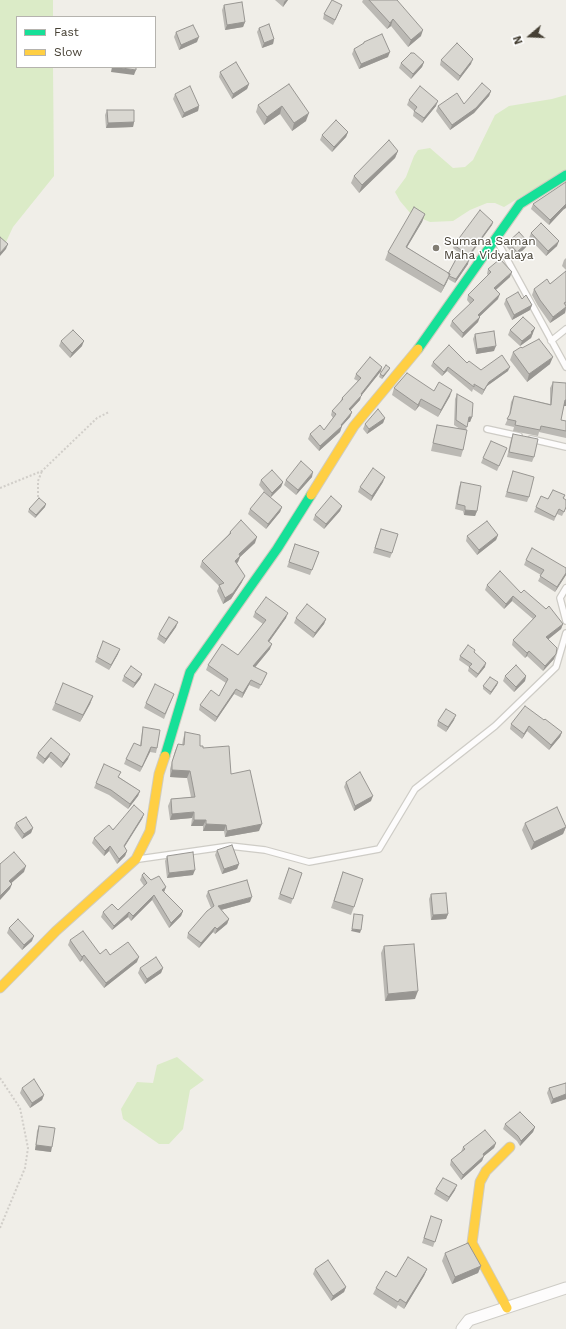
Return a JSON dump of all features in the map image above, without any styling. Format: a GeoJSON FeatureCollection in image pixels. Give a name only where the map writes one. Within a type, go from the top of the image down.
{"type":"FeatureCollection","features":[{"type":"Feature","properties":{"kind":"street"},"geometry":{"type":"LineString","coordinates":[[0,988],[56,931],[136,859],[150,831],[159,774],[190,672],[277,549],[354,426],[424,341],[520,204],[566,175]]}},
{"type":"Feature","properties":{"kind":"street"},"geometry":{"type":"LineString","coordinates":[[507,1308],[472,1243],[480,1182],[486,1171],[510,1147]]}},
{"type":"Feature","properties":{"kind":"street"},"geometry":{"type":"LineString","coordinates":[[462,1329],[469,1320],[566,1288]]}},
{"type":"Feature","properties":{"kind":"lane"},"geometry":{"type":"LineString","coordinates":[[496,239],[566,367]]}},
{"type":"Feature","properties":{"kind":"lane"},"geometry":{"type":"LineString","coordinates":[[551,341],[566,330]]}},
{"type":"Feature","properties":{"kind":"lane"},"geometry":{"type":"LineString","coordinates":[[488,428],[566,447]]}},
{"type":"Feature","properties":{"kind":"lane"},"geometry":{"type":"LineString","coordinates":[[566,588],[560,598],[566,621]]}},
{"type":"Feature","properties":{"kind":"lane"},"geometry":{"type":"LineString","coordinates":[[136,859],[230,846],[265,850],[308,862],[379,849],[415,789],[495,726],[556,667],[566,633]]}},
{"type":"Feature","properties":{"kind":"path"},"geometry":{"type":"LineString","coordinates":[[0,488],[42,471],[98,418],[109,412]]}},
{"type":"Feature","properties":{"kind":"path"},"geometry":{"type":"LineString","coordinates":[[38,497],[38,481],[42,471]]}},
{"type":"Feature","properties":{"kind":"path"},"geometry":{"type":"LineString","coordinates":[[0,1078],[20,1108],[28,1148],[25,1168],[0,1228]]}},
{"type":"Feature","properties":{"kind":"green space"},"geometry":{"type":"Polygon","coordinates":[[[0,0],[53,0],[53,16],[16,16],[16,68],[53,68],[54,176],[13,227],[0,255],[0,0]]]}},
{"type":"Feature","properties":{"kind":"green space"},"geometry":{"type":"Polygon","coordinates":[[[566,95],[566,171],[504,207],[495,203],[487,203],[470,210],[453,221],[430,222],[411,214],[400,201],[395,192],[406,177],[414,156],[418,150],[430,148],[453,168],[465,167],[473,160],[495,115],[509,106],[552,99],[566,95]]]}},
{"type":"Feature","properties":{"kind":"green space"},"geometry":{"type":"Polygon","coordinates":[[[177,1057],[204,1080],[190,1090],[183,1129],[169,1144],[159,1144],[123,1119],[121,1109],[137,1082],[153,1083],[157,1065],[177,1057]]]}},
{"type":"Feature","properties":{"kind":"building"},"geometry":{"type":"Polygon","coordinates":[[[332,0],[342,5],[335,20],[324,14],[332,0]]]}},
{"type":"Feature","properties":{"kind":"building"},"geometry":{"type":"Polygon","coordinates":[[[369,0],[397,0],[423,30],[411,40],[393,19],[390,23],[369,0]]]}},
{"type":"Feature","properties":{"kind":"building"},"geometry":{"type":"Polygon","coordinates":[[[242,2],[245,22],[227,25],[224,5],[242,2]]]}},
{"type":"Feature","properties":{"kind":"building"},"geometry":{"type":"Polygon","coordinates":[[[269,24],[274,39],[264,43],[259,28],[269,24]]]}},
{"type":"Feature","properties":{"kind":"building"},"geometry":{"type":"Polygon","coordinates":[[[193,25],[199,37],[181,45],[176,32],[193,25]]]}},
{"type":"Feature","properties":{"kind":"building"},"geometry":{"type":"Polygon","coordinates":[[[382,34],[390,52],[361,64],[354,49],[364,42],[382,34]]]}},
{"type":"Feature","properties":{"kind":"building"},"geometry":{"type":"Polygon","coordinates":[[[457,43],[473,59],[460,76],[441,60],[457,43]]]}},
{"type":"Feature","properties":{"kind":"building"},"geometry":{"type":"Polygon","coordinates":[[[411,53],[414,53],[424,62],[413,74],[401,63],[411,53]]]}},
{"type":"Feature","properties":{"kind":"building"},"geometry":{"type":"Polygon","coordinates":[[[236,62],[249,84],[233,94],[220,72],[236,62]]]}},
{"type":"Feature","properties":{"kind":"building"},"geometry":{"type":"Polygon","coordinates":[[[122,68],[136,68],[136,70],[122,68]]]}},
{"type":"Feature","properties":{"kind":"building"},"geometry":{"type":"Polygon","coordinates":[[[482,83],[491,91],[476,108],[452,125],[438,106],[457,93],[464,104],[482,83]]]}},
{"type":"Feature","properties":{"kind":"building"},"geometry":{"type":"Polygon","coordinates":[[[289,84],[309,113],[294,123],[282,106],[267,117],[258,105],[289,84]]]}},
{"type":"Feature","properties":{"kind":"building"},"geometry":{"type":"Polygon","coordinates":[[[190,86],[199,106],[184,113],[175,94],[190,86]]]}},
{"type":"Feature","properties":{"kind":"building"},"geometry":{"type":"Polygon","coordinates":[[[420,86],[438,101],[424,118],[414,111],[417,107],[409,100],[420,86]]]}},
{"type":"Feature","properties":{"kind":"building"},"geometry":{"type":"Polygon","coordinates":[[[107,110],[134,110],[134,122],[108,123],[107,110]]]}},
{"type":"Feature","properties":{"kind":"building"},"geometry":{"type":"Polygon","coordinates":[[[336,120],[348,132],[334,147],[322,135],[336,120]]]}},
{"type":"Feature","properties":{"kind":"building"},"geometry":{"type":"Polygon","coordinates":[[[389,140],[398,151],[362,185],[354,176],[389,140]]]}},
{"type":"Feature","properties":{"kind":"building"},"geometry":{"type":"Polygon","coordinates":[[[566,182],[566,204],[550,220],[533,204],[566,182]]]}},
{"type":"Feature","properties":{"kind":"building"},"geometry":{"type":"Polygon","coordinates":[[[414,207],[425,214],[406,247],[450,274],[444,286],[388,252],[414,207]]]}},
{"type":"Feature","properties":{"kind":"building"},"geometry":{"type":"Polygon","coordinates":[[[480,210],[493,222],[466,259],[469,260],[456,279],[448,274],[461,250],[454,245],[480,210]]]}},
{"type":"Feature","properties":{"kind":"building"},"geometry":{"type":"Polygon","coordinates":[[[541,223],[559,241],[548,251],[531,233],[541,223]]]}},
{"type":"Feature","properties":{"kind":"building"},"geometry":{"type":"Polygon","coordinates":[[[519,232],[528,242],[517,252],[508,242],[519,232]]]}},
{"type":"Feature","properties":{"kind":"building"},"geometry":{"type":"Polygon","coordinates":[[[0,237],[8,244],[0,253],[0,237]]]}},
{"type":"Feature","properties":{"kind":"building"},"geometry":{"type":"Polygon","coordinates":[[[500,259],[512,272],[494,288],[500,294],[478,315],[480,317],[463,333],[452,321],[474,300],[468,295],[491,272],[488,269],[500,259]]]}},
{"type":"Feature","properties":{"kind":"building"},"geometry":{"type":"Polygon","coordinates":[[[566,271],[566,302],[564,303],[566,307],[553,317],[540,300],[534,289],[547,279],[550,284],[566,271]]]}},
{"type":"Feature","properties":{"kind":"building"},"geometry":{"type":"Polygon","coordinates":[[[518,292],[522,299],[526,295],[532,305],[514,315],[506,299],[518,292]]]}},
{"type":"Feature","properties":{"kind":"building"},"geometry":{"type":"Polygon","coordinates":[[[523,317],[535,328],[531,332],[532,333],[522,341],[510,330],[523,317]]]}},
{"type":"Feature","properties":{"kind":"building"},"geometry":{"type":"Polygon","coordinates":[[[73,330],[84,341],[72,353],[61,341],[73,330]]]}},
{"type":"Feature","properties":{"kind":"building"},"geometry":{"type":"Polygon","coordinates":[[[494,331],[496,346],[477,349],[475,334],[494,331]]]}},
{"type":"Feature","properties":{"kind":"building"},"geometry":{"type":"Polygon","coordinates":[[[539,339],[553,357],[529,374],[513,352],[539,339]]]}},
{"type":"Feature","properties":{"kind":"building"},"geometry":{"type":"Polygon","coordinates":[[[449,345],[467,363],[469,361],[481,370],[502,355],[510,367],[489,382],[484,390],[474,384],[474,387],[448,367],[444,372],[433,362],[449,345]]]}},
{"type":"Feature","properties":{"kind":"building"},"geometry":{"type":"Polygon","coordinates":[[[370,357],[382,367],[361,394],[362,395],[349,409],[352,412],[341,425],[342,426],[320,446],[310,434],[320,425],[324,430],[336,414],[332,411],[361,378],[356,374],[370,357]]]}},
{"type":"Feature","properties":{"kind":"building"},"geometry":{"type":"Polygon","coordinates":[[[386,365],[390,368],[383,376],[380,374],[386,365]]]}},
{"type":"Feature","properties":{"kind":"building"},"geometry":{"type":"Polygon","coordinates":[[[407,373],[434,391],[439,382],[452,390],[441,410],[421,399],[418,405],[394,388],[407,373]]]}},
{"type":"Feature","properties":{"kind":"building"},"geometry":{"type":"Polygon","coordinates":[[[553,382],[566,383],[566,400],[561,420],[566,421],[566,431],[541,426],[540,430],[515,425],[516,421],[507,419],[510,414],[514,396],[551,405],[553,382]]]}},
{"type":"Feature","properties":{"kind":"building"},"geometry":{"type":"Polygon","coordinates":[[[457,394],[473,403],[472,417],[469,417],[467,427],[456,420],[457,394]]]}},
{"type":"Feature","properties":{"kind":"building"},"geometry":{"type":"Polygon","coordinates":[[[378,409],[385,418],[369,429],[365,424],[378,409]]]}},
{"type":"Feature","properties":{"kind":"building"},"geometry":{"type":"Polygon","coordinates":[[[437,425],[467,430],[463,450],[433,443],[437,425]]]}},
{"type":"Feature","properties":{"kind":"building"},"geometry":{"type":"Polygon","coordinates":[[[513,434],[538,439],[534,457],[509,452],[513,434]]]}},
{"type":"Feature","properties":{"kind":"building"},"geometry":{"type":"Polygon","coordinates":[[[491,441],[507,448],[499,466],[483,458],[491,441]]]}},
{"type":"Feature","properties":{"kind":"building"},"geometry":{"type":"Polygon","coordinates":[[[301,461],[313,472],[298,490],[286,480],[301,461]]]}},
{"type":"Feature","properties":{"kind":"building"},"geometry":{"type":"Polygon","coordinates":[[[373,468],[385,477],[372,496],[360,487],[373,468]]]}},
{"type":"Feature","properties":{"kind":"building"},"geometry":{"type":"Polygon","coordinates":[[[272,470],[283,482],[272,493],[261,480],[272,470]]]}},
{"type":"Feature","properties":{"kind":"building"},"geometry":{"type":"Polygon","coordinates":[[[513,471],[534,477],[529,497],[507,492],[513,471]]]}},
{"type":"Feature","properties":{"kind":"building"},"geometry":{"type":"Polygon","coordinates":[[[461,482],[481,486],[477,511],[465,510],[465,506],[457,504],[461,482]]]}},
{"type":"Feature","properties":{"kind":"building"},"geometry":{"type":"Polygon","coordinates":[[[553,490],[565,495],[563,498],[566,500],[564,512],[559,509],[555,517],[536,507],[541,496],[548,499],[553,490]]]}},
{"type":"Feature","properties":{"kind":"building"},"geometry":{"type":"Polygon","coordinates":[[[264,492],[282,507],[268,524],[250,509],[264,492]]]}},
{"type":"Feature","properties":{"kind":"building"},"geometry":{"type":"Polygon","coordinates":[[[331,496],[342,506],[326,524],[315,515],[331,496]]]}},
{"type":"Feature","properties":{"kind":"building"},"geometry":{"type":"Polygon","coordinates":[[[39,498],[46,504],[36,515],[29,509],[39,498]]]}},
{"type":"Feature","properties":{"kind":"building"},"geometry":{"type":"Polygon","coordinates":[[[241,520],[257,537],[239,554],[240,556],[235,561],[245,576],[233,593],[225,598],[219,585],[224,583],[202,561],[231,533],[230,532],[241,520]]]}},
{"type":"Feature","properties":{"kind":"building"},"geometry":{"type":"Polygon","coordinates":[[[487,521],[498,535],[479,550],[467,536],[487,521]]]}},
{"type":"Feature","properties":{"kind":"building"},"geometry":{"type":"Polygon","coordinates":[[[381,529],[398,534],[392,553],[375,548],[381,529]]]}},
{"type":"Feature","properties":{"kind":"building"},"geometry":{"type":"Polygon","coordinates":[[[295,544],[319,552],[312,570],[289,562],[295,544]]]}},
{"type":"Feature","properties":{"kind":"building"},"geometry":{"type":"Polygon","coordinates":[[[532,548],[566,568],[566,573],[557,587],[540,576],[544,570],[526,560],[532,548]]]}},
{"type":"Feature","properties":{"kind":"building"},"geometry":{"type":"Polygon","coordinates":[[[500,571],[521,593],[524,590],[546,609],[549,606],[563,624],[546,637],[557,648],[556,654],[545,666],[529,651],[527,653],[513,640],[536,616],[513,596],[506,604],[487,585],[500,571]]]}},
{"type":"Feature","properties":{"kind":"building"},"geometry":{"type":"Polygon","coordinates":[[[266,597],[288,613],[268,641],[272,644],[253,666],[267,673],[261,685],[251,680],[243,693],[236,689],[217,717],[200,705],[211,690],[219,696],[228,679],[208,665],[222,644],[238,655],[266,620],[255,612],[266,597]]]}},
{"type":"Feature","properties":{"kind":"building"},"geometry":{"type":"Polygon","coordinates":[[[307,604],[326,619],[315,633],[296,618],[307,604]]]}},
{"type":"Feature","properties":{"kind":"building"},"geometry":{"type":"Polygon","coordinates":[[[169,617],[178,622],[166,639],[159,634],[169,617]]]}},
{"type":"Feature","properties":{"kind":"building"},"geometry":{"type":"Polygon","coordinates":[[[103,641],[120,649],[111,665],[97,657],[103,641]]]}},
{"type":"Feature","properties":{"kind":"building"},"geometry":{"type":"Polygon","coordinates":[[[468,645],[475,650],[474,652],[486,663],[478,674],[469,667],[472,664],[460,656],[468,645]]]}},
{"type":"Feature","properties":{"kind":"building"},"geometry":{"type":"Polygon","coordinates":[[[516,665],[526,676],[516,687],[505,676],[516,665]]]}},
{"type":"Feature","properties":{"kind":"building"},"geometry":{"type":"Polygon","coordinates":[[[131,666],[142,674],[135,683],[124,676],[131,666]]]}},
{"type":"Feature","properties":{"kind":"building"},"geometry":{"type":"Polygon","coordinates":[[[490,677],[498,682],[491,692],[483,686],[490,677]]]}},
{"type":"Feature","properties":{"kind":"building"},"geometry":{"type":"Polygon","coordinates":[[[63,683],[93,696],[83,715],[55,703],[63,683]]]}},
{"type":"Feature","properties":{"kind":"building"},"geometry":{"type":"Polygon","coordinates":[[[155,684],[174,694],[165,714],[146,703],[155,684]]]}},
{"type":"Feature","properties":{"kind":"building"},"geometry":{"type":"Polygon","coordinates":[[[525,706],[562,732],[551,745],[529,726],[524,734],[511,724],[525,706]]]}},
{"type":"Feature","properties":{"kind":"building"},"geometry":{"type":"Polygon","coordinates":[[[446,709],[456,715],[448,727],[438,721],[446,709]]]}},
{"type":"Feature","properties":{"kind":"building"},"geometry":{"type":"Polygon","coordinates":[[[143,727],[160,730],[157,748],[151,747],[142,767],[126,759],[134,743],[141,746],[143,727]]]}},
{"type":"Feature","properties":{"kind":"building"},"geometry":{"type":"Polygon","coordinates":[[[185,732],[200,735],[200,746],[203,746],[203,748],[229,746],[231,774],[250,770],[262,824],[227,831],[226,825],[206,824],[206,820],[194,820],[194,812],[172,814],[171,799],[195,797],[190,771],[172,770],[172,762],[178,744],[184,745],[185,732]]]}},
{"type":"Feature","properties":{"kind":"building"},"geometry":{"type":"Polygon","coordinates":[[[51,738],[70,754],[63,763],[51,752],[45,759],[38,753],[51,738]]]}},
{"type":"Feature","properties":{"kind":"building"},"geometry":{"type":"Polygon","coordinates":[[[104,764],[121,772],[118,777],[140,791],[130,804],[111,790],[96,783],[104,764]]]}},
{"type":"Feature","properties":{"kind":"building"},"geometry":{"type":"Polygon","coordinates":[[[360,772],[373,796],[355,806],[346,782],[360,772]]]}},
{"type":"Feature","properties":{"kind":"building"},"geometry":{"type":"Polygon","coordinates":[[[134,805],[144,814],[124,846],[127,851],[119,859],[110,846],[105,851],[94,838],[109,825],[113,830],[134,805]]]}},
{"type":"Feature","properties":{"kind":"building"},"geometry":{"type":"Polygon","coordinates":[[[557,807],[566,827],[534,842],[525,823],[557,807]]]}},
{"type":"Feature","properties":{"kind":"building"},"geometry":{"type":"Polygon","coordinates":[[[26,817],[33,828],[24,834],[16,823],[26,817]]]}},
{"type":"Feature","properties":{"kind":"building"},"geometry":{"type":"Polygon","coordinates":[[[232,845],[239,864],[224,869],[217,850],[232,845]]]}},
{"type":"Feature","properties":{"kind":"building"},"geometry":{"type":"Polygon","coordinates":[[[14,852],[26,866],[9,881],[12,884],[0,896],[0,864],[14,852]]]}},
{"type":"Feature","properties":{"kind":"building"},"geometry":{"type":"Polygon","coordinates":[[[193,852],[195,870],[169,873],[167,856],[193,852]]]}},
{"type":"Feature","properties":{"kind":"building"},"geometry":{"type":"Polygon","coordinates":[[[289,868],[302,873],[293,899],[280,894],[289,868]]]}},
{"type":"Feature","properties":{"kind":"building"},"geometry":{"type":"Polygon","coordinates":[[[343,872],[363,879],[354,907],[334,901],[343,872]]]}},
{"type":"Feature","properties":{"kind":"building"},"geometry":{"type":"Polygon","coordinates":[[[144,873],[151,880],[159,876],[166,887],[162,890],[183,911],[171,923],[154,895],[133,916],[129,912],[114,926],[103,912],[112,904],[118,910],[147,883],[142,875],[144,873]]]}},
{"type":"Feature","properties":{"kind":"building"},"geometry":{"type":"Polygon","coordinates":[[[247,880],[252,897],[218,906],[229,919],[217,929],[215,927],[201,943],[188,933],[207,911],[214,906],[208,891],[247,880]]]}},
{"type":"Feature","properties":{"kind":"building"},"geometry":{"type":"Polygon","coordinates":[[[446,893],[448,914],[433,915],[431,894],[446,893]]]}},
{"type":"Feature","properties":{"kind":"building"},"geometry":{"type":"Polygon","coordinates":[[[354,914],[363,915],[361,930],[352,929],[354,914]]]}},
{"type":"Feature","properties":{"kind":"building"},"geometry":{"type":"Polygon","coordinates":[[[18,919],[34,936],[24,945],[9,928],[18,919]]]}},
{"type":"Feature","properties":{"kind":"building"},"geometry":{"type":"Polygon","coordinates":[[[83,931],[100,954],[106,949],[110,955],[128,942],[139,957],[106,983],[84,955],[82,957],[70,940],[83,931]]]}},
{"type":"Feature","properties":{"kind":"building"},"geometry":{"type":"Polygon","coordinates":[[[414,944],[418,991],[388,994],[384,946],[414,944]]]}},
{"type":"Feature","properties":{"kind":"building"},"geometry":{"type":"Polygon","coordinates":[[[156,957],[163,968],[147,979],[140,968],[156,957]]]}},
{"type":"Feature","properties":{"kind":"building"},"geometry":{"type":"Polygon","coordinates":[[[34,1079],[44,1095],[32,1103],[22,1088],[34,1079]]]}},
{"type":"Feature","properties":{"kind":"building"},"geometry":{"type":"Polygon","coordinates":[[[566,1083],[566,1094],[553,1099],[549,1088],[566,1083]]]}},
{"type":"Feature","properties":{"kind":"building"},"geometry":{"type":"Polygon","coordinates":[[[520,1112],[535,1127],[521,1141],[518,1136],[505,1124],[520,1112]]]}},
{"type":"Feature","properties":{"kind":"building"},"geometry":{"type":"Polygon","coordinates":[[[39,1126],[55,1128],[52,1147],[36,1145],[39,1126]]]}},
{"type":"Feature","properties":{"kind":"building"},"geometry":{"type":"Polygon","coordinates":[[[485,1130],[496,1143],[463,1175],[451,1160],[465,1149],[463,1147],[485,1130]]]}},
{"type":"Feature","properties":{"kind":"building"},"geometry":{"type":"Polygon","coordinates":[[[443,1178],[457,1185],[449,1197],[436,1189],[443,1178]]]}},
{"type":"Feature","properties":{"kind":"building"},"geometry":{"type":"Polygon","coordinates":[[[431,1216],[442,1220],[435,1242],[424,1238],[431,1216]]]}},
{"type":"Feature","properties":{"kind":"building"},"geometry":{"type":"Polygon","coordinates":[[[468,1243],[481,1266],[455,1277],[445,1253],[468,1243]]]}},
{"type":"Feature","properties":{"kind":"building"},"geometry":{"type":"Polygon","coordinates":[[[408,1257],[427,1269],[406,1303],[400,1299],[398,1302],[376,1288],[386,1271],[396,1277],[408,1257]]]}},
{"type":"Feature","properties":{"kind":"building"},"geometry":{"type":"Polygon","coordinates":[[[328,1260],[346,1287],[333,1296],[315,1269],[328,1260]]]}},
{"type":"Feature","properties":{"kind":"traffic: fast"},"geometry":{"type":"LineString","coordinates":[[418,349],[520,204],[566,175]]}},
{"type":"Feature","properties":{"kind":"traffic: fast"},"geometry":{"type":"LineString","coordinates":[[165,756],[190,672],[277,549],[311,495]]}},
{"type":"Feature","properties":{"kind":"traffic: slow"},"geometry":{"type":"LineString","coordinates":[[311,495],[354,426],[418,349]]}},
{"type":"Feature","properties":{"kind":"traffic: slow"},"geometry":{"type":"LineString","coordinates":[[0,988],[56,931],[136,859],[150,831],[159,774],[165,756]]}},
{"type":"Feature","properties":{"kind":"traffic: slow"},"geometry":{"type":"LineString","coordinates":[[507,1308],[472,1243],[480,1182],[486,1171],[510,1147]]}},
{"type":"Feature","properties":{"kind":"place","name":"Sumana Saman Maha Vidyalaya"},"geometry":{"type":"Point","coordinates":[436,248]}}]}
